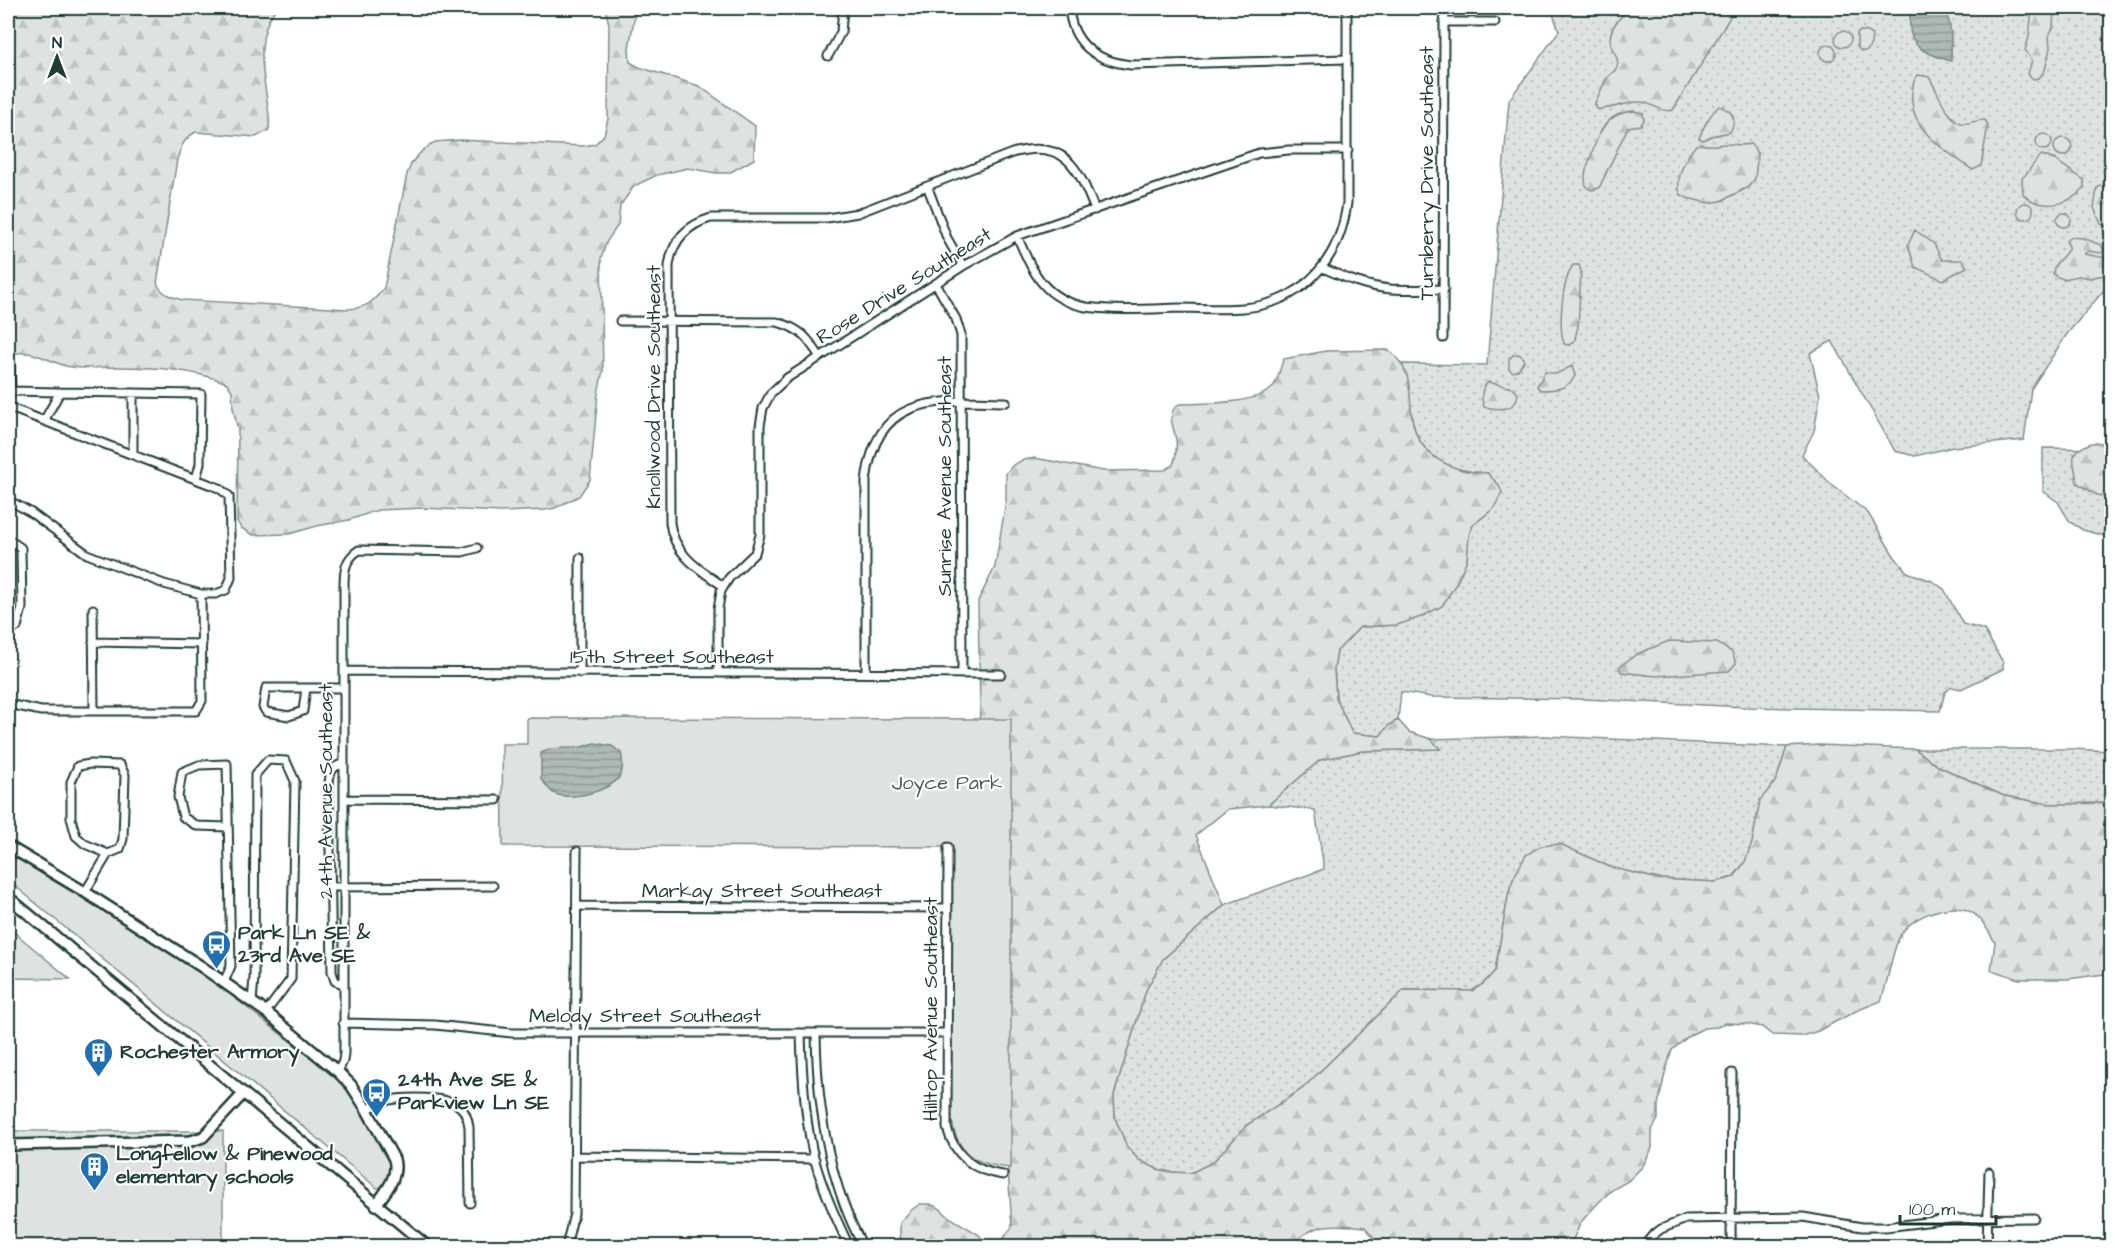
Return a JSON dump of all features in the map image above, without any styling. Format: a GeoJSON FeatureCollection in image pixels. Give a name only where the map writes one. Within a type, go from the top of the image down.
{"type":"FeatureCollection","features":[{"type":"Feature","properties":{"kind":"street"},"geometry":{"type":"LineString","coordinates":[[828,56],[841,32],[843,8]]}},
{"type":"Feature","properties":{"kind":"street"},"geometry":{"type":"LineString","coordinates":[[1069,8],[1074,33],[1082,43],[1102,58],[1117,63],[1131,65],[1347,60]]}},
{"type":"Feature","properties":{"kind":"street"},"geometry":{"type":"LineString","coordinates":[[1017,236],[1032,270],[1050,292],[1074,305],[1099,309],[1243,308],[1260,305],[1291,293],[1323,268],[1341,234],[1345,218],[1348,150],[1347,8]]}},
{"type":"Feature","properties":{"kind":"street","name":"Turnberry Drive Southeast"},"geometry":{"type":"LineString","coordinates":[[1443,338],[1444,22],[1446,8]]}},
{"type":"Feature","properties":{"kind":"street"},"geometry":{"type":"LineString","coordinates":[[1444,22],[1496,22]]}},
{"type":"Feature","properties":{"kind":"street","name":"Knollwood Drive Southeast"},"geometry":{"type":"LineString","coordinates":[[723,586],[694,566],[677,546],[672,534],[670,256],[681,237],[693,225],[711,218],[842,216],[858,213],[1022,150],[1042,150],[1061,156],[1075,167],[1095,210]]}},
{"type":"Feature","properties":{"kind":"street","name":"Rose Drive Southeast"},"geometry":{"type":"LineString","coordinates":[[723,586],[735,571],[751,559],[758,546],[760,536],[760,426],[766,400],[787,378],[963,266],[1017,236],[1259,153],[1289,150],[1348,150]]}},
{"type":"Feature","properties":{"kind":"street"},"geometry":{"type":"LineString","coordinates":[[928,188],[947,238],[963,266]]}},
{"type":"Feature","properties":{"kind":"street"},"geometry":{"type":"LineString","coordinates":[[1323,268],[1376,287],[1444,289]]}},
{"type":"Feature","properties":{"kind":"street","name":"Sunrise Avenue Southeast"},"geometry":{"type":"LineString","coordinates":[[936,284],[956,319],[961,335],[962,674]]}},
{"type":"Feature","properties":{"kind":"street"},"geometry":{"type":"LineString","coordinates":[[620,321],[777,322],[798,329],[809,340],[820,357]]}},
{"type":"Feature","properties":{"kind":"street"},"geometry":{"type":"LineString","coordinates":[[10,363],[11,391],[201,394],[200,464],[196,479]]}},
{"type":"Feature","properties":{"kind":"street"},"geometry":{"type":"LineString","coordinates":[[44,421],[60,392]]}},
{"type":"Feature","properties":{"kind":"street"},"geometry":{"type":"LineString","coordinates":[[133,393],[133,455]]}},
{"type":"Feature","properties":{"kind":"street"},"geometry":{"type":"LineString","coordinates":[[866,673],[866,481],[870,456],[880,434],[910,408],[937,401],[1006,402]]}},
{"type":"Feature","properties":{"kind":"street"},"geometry":{"type":"LineString","coordinates":[[8,407],[219,488],[229,496],[231,578],[226,590],[216,594],[201,594],[164,584],[87,555],[30,512],[8,500]]}},
{"type":"Feature","properties":{"kind":"street"},"geometry":{"type":"LineString","coordinates":[[8,538],[21,548],[22,608],[17,627],[8,631]]}},
{"type":"Feature","properties":{"kind":"street","name":"24th Avenue Southeast"},"geometry":{"type":"LineString","coordinates":[[338,1072],[344,1058],[344,574],[346,562],[359,550],[462,552],[477,548]]}},
{"type":"Feature","properties":{"kind":"street"},"geometry":{"type":"LineString","coordinates":[[580,558],[580,673]]}},
{"type":"Feature","properties":{"kind":"street"},"geometry":{"type":"LineString","coordinates":[[718,673],[718,609],[723,586]]}},
{"type":"Feature","properties":{"kind":"street"},"geometry":{"type":"LineString","coordinates":[[8,704],[41,711],[196,711],[202,701],[201,594]]}},
{"type":"Feature","properties":{"kind":"street"},"geometry":{"type":"LineString","coordinates":[[93,609],[93,711]]}},
{"type":"Feature","properties":{"kind":"street"},"geometry":{"type":"LineString","coordinates":[[93,642],[202,644]]}},
{"type":"Feature","properties":{"kind":"street","name":"15th Street Southeast"},"geometry":{"type":"LineString","coordinates":[[344,671],[1001,674]]}},
{"type":"Feature","properties":{"kind":"street"},"geometry":{"type":"LineString","coordinates":[[306,688],[303,711],[289,716],[266,712],[263,707],[266,688],[306,688],[344,688]]}},
{"type":"Feature","properties":{"kind":"street"},"geometry":{"type":"LineString","coordinates":[[252,1002],[255,969],[255,775],[268,760],[286,761],[295,781],[291,979],[266,1012]]}},
{"type":"Feature","properties":{"kind":"street"},"geometry":{"type":"LineString","coordinates":[[224,982],[231,966],[227,764],[199,765],[182,772],[178,797],[183,817],[197,826],[228,826]]}},
{"type":"Feature","properties":{"kind":"street"},"geometry":{"type":"LineString","coordinates":[[343,984],[335,981],[332,972],[329,776],[332,768],[337,764],[344,764]]}},
{"type":"Feature","properties":{"kind":"street"},"geometry":{"type":"LineString","coordinates":[[85,892],[108,854],[120,849],[123,839],[125,775],[120,765],[78,766],[71,782],[71,818],[76,836],[85,844],[108,854]]}},
{"type":"Feature","properties":{"kind":"street"},"geometry":{"type":"LineString","coordinates":[[344,799],[497,800]]}},
{"type":"Feature","properties":{"kind":"street"},"geometry":{"type":"LineString","coordinates":[[8,846],[85,892],[224,982],[266,1012],[338,1072],[351,1085],[367,1110],[389,1148],[396,1168],[388,1188],[376,1205]]}},
{"type":"Feature","properties":{"kind":"street","name":"Hilltop Avenue Southeast"},"geometry":{"type":"LineString","coordinates":[[948,847],[946,1115],[950,1139],[962,1158],[971,1165],[985,1172],[1004,1175]]}},
{"type":"Feature","properties":{"kind":"street"},"geometry":{"type":"LineString","coordinates":[[566,1246],[574,1214],[577,851]]}},
{"type":"Feature","properties":{"kind":"street"},"geometry":{"type":"LineString","coordinates":[[330,887],[493,886]]}},
{"type":"Feature","properties":{"kind":"street"},"geometry":{"type":"LineString","coordinates":[[8,897],[427,1246]]}},
{"type":"Feature","properties":{"kind":"street","name":"Markay Street Southeast"},"geometry":{"type":"LineString","coordinates":[[577,906],[948,908]]}},
{"type":"Feature","properties":{"kind":"street","name":"Melody Street Southeast"},"geometry":{"type":"LineString","coordinates":[[343,1023],[435,1025],[512,1033],[946,1034]]}},
{"type":"Feature","properties":{"kind":"street"},"geometry":{"type":"LineString","coordinates":[[801,1033],[802,1060],[815,1159],[825,1193],[849,1246]]}},
{"type":"Feature","properties":{"kind":"street"},"geometry":{"type":"LineString","coordinates":[[816,1033],[820,1106],[830,1159],[839,1190],[863,1246]]}},
{"type":"Feature","properties":{"kind":"street"},"geometry":{"type":"LineString","coordinates":[[1731,1246],[1732,1073]]}},
{"type":"Feature","properties":{"kind":"street"},"geometry":{"type":"LineString","coordinates":[[9,1145],[191,1141],[203,1137],[244,1093]]}},
{"type":"Feature","properties":{"kind":"street"},"geometry":{"type":"LineString","coordinates":[[367,1110],[385,1101],[398,1099],[442,1099],[462,1108],[468,1119],[469,1127],[470,1203]]}},
{"type":"Feature","properties":{"kind":"street"},"geometry":{"type":"LineString","coordinates":[[575,1156],[815,1159]]}},
{"type":"Feature","properties":{"kind":"street"},"geometry":{"type":"LineString","coordinates":[[1987,1246],[1989,1173]]}},
{"type":"Feature","properties":{"kind":"street"},"geometry":{"type":"LineString","coordinates":[[1644,1246],[1652,1236],[1672,1224],[1686,1220],[1803,1217],[1862,1227],[1878,1227],[1950,1219],[2034,1218]]}},
{"type":"Feature","properties":{"kind":"green space"},"geometry":{"type":"Polygon","coordinates":[[[8,8],[276,8],[269,19],[262,43],[269,130],[256,137],[196,132],[186,140],[178,155],[157,283],[164,293],[182,300],[349,309],[369,303],[384,288],[407,174],[412,162],[422,151],[435,142],[459,140],[583,146],[595,144],[604,135],[608,119],[609,24],[605,8],[636,8],[629,48],[630,62],[699,86],[755,126],[754,159],[729,173],[688,168],[657,175],[634,186],[620,206],[618,225],[607,241],[601,258],[603,371],[598,393],[590,480],[579,496],[555,508],[545,510],[501,512],[424,508],[378,510],[349,520],[289,534],[253,535],[241,528],[237,521],[238,430],[232,391],[227,383],[214,378],[159,368],[78,368],[30,353],[15,353],[8,356],[8,8]]]}},
{"type":"Feature","properties":{"kind":"green space"},"geometry":{"type":"Polygon","coordinates":[[[1551,8],[2111,8],[2111,274],[2054,273],[2063,279],[2094,275],[2106,276],[2111,277],[2111,282],[2067,334],[2031,389],[2024,440],[1953,447],[1915,456],[1895,451],[1832,341],[1810,353],[1820,396],[1814,431],[1802,455],[1832,485],[1868,513],[1894,556],[1907,572],[1932,581],[1944,589],[1963,624],[1984,630],[2003,662],[2003,669],[1961,689],[1952,687],[1945,692],[1940,711],[1745,707],[1584,699],[1431,697],[1401,692],[1398,720],[1389,725],[1380,736],[1352,733],[1336,698],[1334,669],[1337,651],[1360,627],[1397,625],[1442,606],[1457,582],[1467,559],[1469,535],[1473,525],[1494,508],[1488,473],[1452,467],[1432,455],[1423,446],[1413,423],[1409,387],[1402,364],[1487,365],[1509,100],[1559,31],[1551,8]],[[1724,107],[1716,135],[1730,132],[1724,107]],[[1740,146],[1721,201],[1745,189],[1753,180],[1757,153],[1740,146]]]}},
{"type":"Feature","properties":{"kind":"green space"},"geometry":{"type":"Polygon","coordinates":[[[1633,8],[1732,8],[1729,19],[1673,110],[1664,110],[1641,102],[1597,109],[1595,103],[1602,87],[1618,65],[1610,37],[1614,25],[1633,8]]]}},
{"type":"Feature","properties":{"kind":"green space"},"geometry":{"type":"Polygon","coordinates":[[[2032,8],[2054,8],[2053,28],[2049,35],[2050,48],[2045,70],[2039,78],[2033,79],[2028,74],[2032,60],[2025,50],[2029,37],[2032,8]]]}},
{"type":"Feature","properties":{"kind":"green space"},"geometry":{"type":"Polygon","coordinates":[[[1843,31],[1849,33],[1851,39],[1849,45],[1843,47],[1837,45],[1835,39],[1837,33],[1843,31]]]}},
{"type":"Feature","properties":{"kind":"green space"},"geometry":{"type":"Polygon","coordinates":[[[1860,31],[1872,35],[1867,51],[1861,51],[1857,47],[1857,34],[1860,31]]]}},
{"type":"Feature","properties":{"kind":"green space"},"geometry":{"type":"Polygon","coordinates":[[[1825,45],[1831,45],[1836,53],[1834,59],[1825,61],[1820,56],[1820,50],[1825,45]]]}},
{"type":"Feature","properties":{"kind":"green space"},"geometry":{"type":"Polygon","coordinates":[[[1918,75],[1929,77],[1947,110],[1956,120],[1961,123],[1970,123],[1985,120],[1988,125],[1981,166],[1973,170],[1941,147],[1922,128],[1912,105],[1913,85],[1918,75]]]}},
{"type":"Feature","properties":{"kind":"green space"},"geometry":{"type":"Polygon","coordinates":[[[1719,106],[1728,110],[1733,116],[1730,132],[1704,140],[1699,138],[1713,112],[1719,106]]]}},
{"type":"Feature","properties":{"kind":"green space"},"geometry":{"type":"Polygon","coordinates":[[[1633,111],[1643,113],[1644,120],[1641,125],[1628,127],[1599,188],[1592,190],[1587,188],[1586,172],[1600,132],[1616,116],[1633,111]]]}},
{"type":"Feature","properties":{"kind":"green space"},"geometry":{"type":"Polygon","coordinates":[[[2044,134],[2050,136],[2052,142],[2050,148],[2044,150],[2038,148],[2036,142],[2038,136],[2044,134]]]}},
{"type":"Feature","properties":{"kind":"green space"},"geometry":{"type":"Polygon","coordinates":[[[2059,138],[2067,138],[2072,143],[2070,154],[2059,156],[2054,151],[2054,143],[2059,138]]]}},
{"type":"Feature","properties":{"kind":"green space"},"geometry":{"type":"Polygon","coordinates":[[[1751,144],[1757,153],[1755,179],[1748,187],[1721,201],[1708,203],[1680,194],[1679,181],[1682,168],[1696,145],[1751,144]]]}},
{"type":"Feature","properties":{"kind":"green space"},"geometry":{"type":"Polygon","coordinates":[[[2042,155],[2055,160],[2084,180],[2084,188],[2071,199],[2054,204],[2038,203],[2023,194],[2022,178],[2042,155]]]}},
{"type":"Feature","properties":{"kind":"green space"},"geometry":{"type":"Polygon","coordinates":[[[2105,184],[2111,188],[2111,229],[2101,224],[2094,208],[2097,188],[2105,184]]]}},
{"type":"Feature","properties":{"kind":"green space"},"geometry":{"type":"Polygon","coordinates":[[[2025,203],[2031,205],[2033,211],[2031,217],[2025,219],[2019,217],[2017,211],[2019,205],[2025,203]]]}},
{"type":"Feature","properties":{"kind":"green space"},"geometry":{"type":"Polygon","coordinates":[[[2061,213],[2067,213],[2071,220],[2067,227],[2061,227],[2057,223],[2057,217],[2061,213]]]}},
{"type":"Feature","properties":{"kind":"green space"},"geometry":{"type":"Polygon","coordinates":[[[1915,230],[1934,244],[1942,260],[1962,260],[1967,267],[1943,280],[1915,267],[1908,245],[1915,230]]]}},
{"type":"Feature","properties":{"kind":"green space"},"geometry":{"type":"Polygon","coordinates":[[[2071,237],[2083,238],[2101,245],[2104,251],[2101,253],[2088,251],[2084,254],[2111,259],[2111,277],[2079,276],[2063,279],[2055,276],[2054,269],[2067,250],[2069,246],[2066,241],[2071,237]]]}},
{"type":"Feature","properties":{"kind":"green space"},"geometry":{"type":"Polygon","coordinates":[[[1573,265],[1579,265],[1581,271],[1578,327],[1574,342],[1569,345],[1564,344],[1561,315],[1566,282],[1573,265]]]}},
{"type":"Feature","properties":{"kind":"green space"},"geometry":{"type":"Polygon","coordinates":[[[1388,350],[1397,358],[1407,375],[1413,423],[1423,446],[1431,454],[1451,466],[1487,473],[1498,484],[1502,492],[1494,508],[1473,525],[1469,535],[1467,559],[1457,582],[1442,606],[1421,617],[1397,625],[1360,627],[1337,651],[1334,669],[1336,698],[1352,733],[1380,736],[1389,725],[1398,720],[1409,732],[1431,739],[1440,749],[1362,751],[1320,760],[1268,805],[1228,809],[1196,835],[1224,905],[1163,959],[1146,990],[1114,1095],[1115,1118],[1127,1147],[1139,1160],[1157,1169],[1191,1173],[1213,1162],[1247,1125],[1302,1089],[1404,990],[1472,991],[1483,984],[1495,971],[1509,891],[1514,877],[1526,855],[1541,846],[1560,844],[1610,867],[1658,879],[1716,882],[1734,877],[1745,862],[1752,843],[1760,800],[1776,781],[1787,747],[1819,745],[1915,749],[1938,766],[2004,796],[2050,804],[2111,803],[2111,973],[2068,979],[2019,979],[1991,970],[1995,942],[1979,918],[1971,912],[1951,908],[1920,918],[1911,923],[1900,936],[1881,1001],[1818,1031],[1802,1036],[1772,1035],[1762,1027],[1725,1023],[1717,1027],[1704,1028],[1690,1035],[1672,1050],[1658,1105],[1658,1119],[1652,1130],[1652,1148],[1643,1166],[1628,1181],[1612,1190],[1599,1202],[1581,1222],[1570,1246],[1378,1246],[1365,1227],[1334,1225],[1308,1232],[1292,1246],[907,1246],[900,1238],[900,1223],[910,1211],[920,1204],[930,1204],[939,1208],[949,1217],[978,1234],[989,1245],[1001,1242],[1012,1227],[978,735],[980,709],[978,601],[995,567],[1006,501],[1006,473],[1013,465],[1035,458],[1103,471],[1165,470],[1173,465],[1176,456],[1176,440],[1171,416],[1179,404],[1239,401],[1262,394],[1274,386],[1284,359],[1326,351],[1388,350]]]}},
{"type":"Feature","properties":{"kind":"green space"},"geometry":{"type":"Polygon","coordinates":[[[1518,354],[1524,361],[1518,370],[1513,372],[1509,369],[1509,359],[1518,354]]]}},
{"type":"Feature","properties":{"kind":"green space"},"geometry":{"type":"Polygon","coordinates":[[[1572,366],[1575,376],[1564,387],[1540,390],[1537,386],[1545,372],[1556,374],[1572,366]]]}},
{"type":"Feature","properties":{"kind":"green space"},"geometry":{"type":"Polygon","coordinates":[[[1488,382],[1513,388],[1518,394],[1510,407],[1484,407],[1482,394],[1488,382]]]}},
{"type":"Feature","properties":{"kind":"green space"},"geometry":{"type":"Polygon","coordinates":[[[2091,443],[2111,443],[2111,498],[2097,495],[2077,483],[2075,454],[2091,443]]]}},
{"type":"Feature","properties":{"kind":"green space"},"geometry":{"type":"Polygon","coordinates":[[[2043,448],[2111,449],[2111,538],[2083,530],[2070,522],[2058,502],[2043,491],[2043,448]]]}},
{"type":"Feature","properties":{"kind":"green space"},"geometry":{"type":"Polygon","coordinates":[[[1669,641],[1717,643],[1732,652],[1736,663],[1729,671],[1656,676],[1621,672],[1619,667],[1637,654],[1669,641]]]}},
{"type":"Feature","properties":{"kind":"green space","name":"Joyce Park"},"geometry":{"type":"Polygon","coordinates":[[[527,718],[1011,719],[1011,1168],[987,1164],[969,1155],[962,1148],[953,1128],[951,1115],[952,847],[503,846],[502,744],[527,744],[527,718]]]}},
{"type":"Feature","properties":{"kind":"green space"},"geometry":{"type":"Polygon","coordinates":[[[1544,736],[1787,747],[1776,781],[1760,801],[1752,843],[1745,862],[1734,876],[1716,882],[1658,879],[1610,867],[1560,844],[1514,877],[1509,891],[1495,971],[1483,984],[1472,991],[1404,990],[1302,1089],[1247,1125],[1213,1162],[1191,1173],[1157,1169],[1139,1160],[1127,1147],[1115,1118],[1114,1095],[1146,990],[1163,959],[1224,905],[1324,869],[1315,810],[1268,805],[1320,760],[1362,751],[1440,749],[1431,739],[1544,736]]]}},
{"type":"Feature","properties":{"kind":"green space"},"geometry":{"type":"Polygon","coordinates":[[[1915,749],[2111,751],[2111,803],[2050,804],[2004,796],[1938,766],[1915,749]]]}},
{"type":"Feature","properties":{"kind":"green space"},"geometry":{"type":"Polygon","coordinates":[[[8,853],[125,924],[214,982],[336,1077],[367,1120],[388,1157],[390,1171],[382,1187],[377,1188],[8,880],[8,853]]]}},
{"type":"Feature","properties":{"kind":"green space"},"geometry":{"type":"Polygon","coordinates":[[[8,927],[70,979],[8,978],[8,927]]]}},
{"type":"Feature","properties":{"kind":"green space"},"geometry":{"type":"Polygon","coordinates":[[[8,1131],[223,1131],[223,1246],[8,1246],[8,1131]]]}},
{"type":"Feature","properties":{"kind":"shaded area"},"geometry":{"type":"Polygon","coordinates":[[[1914,8],[1938,8],[1947,16],[1951,39],[1951,61],[1928,53],[1916,44],[1910,30],[1910,15],[1914,8]]]}},
{"type":"Feature","properties":{"kind":"shaded area"},"geometry":{"type":"Polygon","coordinates":[[[594,743],[612,746],[621,753],[623,762],[620,776],[608,786],[589,794],[569,796],[550,791],[541,779],[541,753],[594,743]]]}},
{"type":"Feature","properties":{"kind":"place","name":"Park Ln SE & 23rd Ave SE"},"geometry":{"type":"Point","coordinates":[217,970]}},
{"type":"Feature","properties":{"kind":"place","name":"Rochester Armory"},"geometry":{"type":"Point","coordinates":[99,1078]}},
{"type":"Feature","properties":{"kind":"place","name":"24th Ave SE & Parkview Ln SE"},"geometry":{"type":"Point","coordinates":[377,1118]}},
{"type":"Feature","properties":{"kind":"place","name":"Longfellow & Pinewood elementary schools"},"geometry":{"type":"Point","coordinates":[95,1192]}}]}
